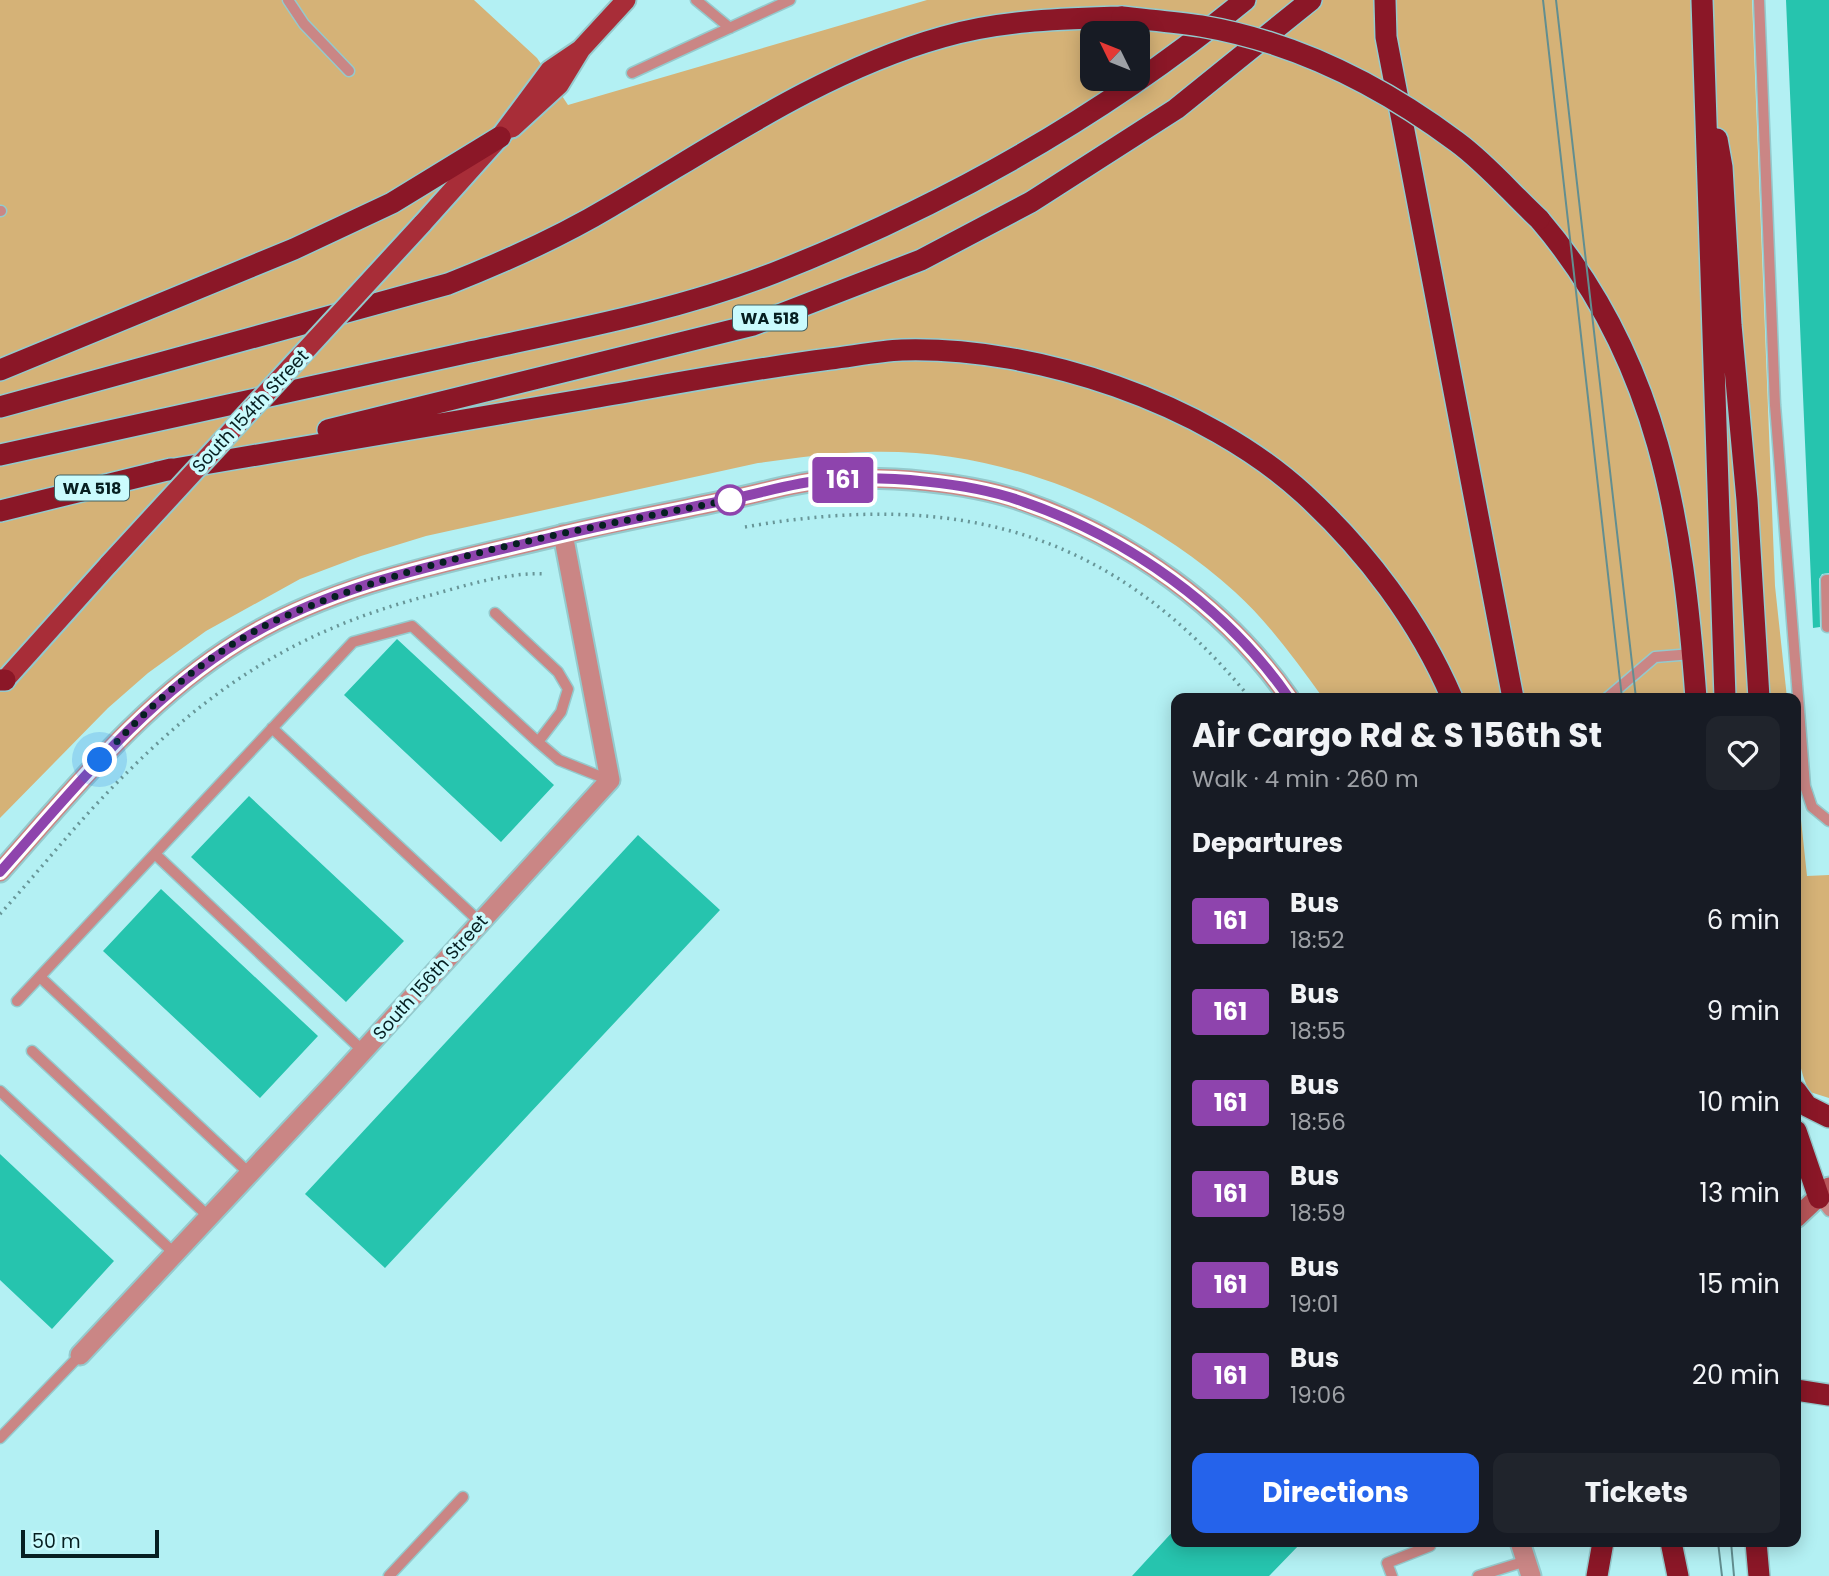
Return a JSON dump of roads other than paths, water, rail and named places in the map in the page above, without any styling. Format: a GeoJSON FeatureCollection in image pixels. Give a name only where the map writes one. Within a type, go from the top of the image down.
{"type":"FeatureCollection","features":[{"type":"Feature","properties":{"kind":"highway","name":"WA 518"},"geometry":{"type":"LineString","coordinates":[[0,455],[643,315],[772,274],[927,207],[1062,131],[1191,44],[1245,0]]}},
{"type":"Feature","properties":{"kind":"highway","name":"WA 518"},"geometry":{"type":"LineString","coordinates":[[0,511],[753,325],[921,260],[1031,202],[1176,109],[1311,0]]}},
{"type":"Feature","properties":{"kind":"highway"},"geometry":{"type":"LineString","coordinates":[[1385,0],[1386,37],[1512,693]]}},
{"type":"Feature","properties":{"kind":"highway"},"geometry":{"type":"LineString","coordinates":[[1702,0],[1726,693]]}},
{"type":"Feature","properties":{"kind":"highway"},"geometry":{"type":"LineString","coordinates":[[0,407],[448,284],[504,263],[609,208],[748,122],[868,62],[943,37],[996,25],[1122,17],[1203,26],[1298,51],[1345,72],[1400,104],[1459,143],[1539,219],[1571,256],[1613,329],[1646,402],[1665,467],[1679,533],[1696,693]]}},
{"type":"Feature","properties":{"kind":"highway"},"geometry":{"type":"LineString","coordinates":[[1704,67],[1722,167],[1759,693]]}},
{"type":"Feature","properties":{"kind":"highway"},"geometry":{"type":"LineString","coordinates":[[0,370],[294,249],[392,203],[500,137]]}},
{"type":"Feature","properties":{"kind":"highway"},"geometry":{"type":"LineString","coordinates":[[157,472],[793,363],[902,350],[975,353],[1053,367],[1146,396],[1234,443],[1303,493],[1359,553],[1405,609],[1437,662],[1450,693]]}},
{"type":"Feature","properties":{"kind":"highway"},"geometry":{"type":"LineString","coordinates":[[1801,1098],[1807,1106],[1829,1117]]}},
{"type":"Feature","properties":{"kind":"highway"},"geometry":{"type":"LineString","coordinates":[[1801,1142],[1826,1199]]}},
{"type":"Feature","properties":{"kind":"highway"},"geometry":{"type":"LineString","coordinates":[[1801,1390],[1829,1395]]}},
{"type":"Feature","properties":{"kind":"highway"},"geometry":{"type":"LineString","coordinates":[[1597,1576],[1602,1547]]}},
{"type":"Feature","properties":{"kind":"highway"},"geometry":{"type":"LineString","coordinates":[[1672,1547],[1678,1576]]}},
{"type":"Feature","properties":{"kind":"highway"},"geometry":{"type":"LineString","coordinates":[[1756,1547],[1759,1576]]}},
{"type":"Feature","properties":{"kind":"main road","name":"South 154th Street"},"geometry":{"type":"LineString","coordinates":[[2,682],[500,137],[550,70],[580,49],[626,0]]}},
{"type":"Feature","properties":{"kind":"main road"},"geometry":{"type":"LineString","coordinates":[[1801,1215],[1826,1199]]}},
{"type":"Feature","properties":{"kind":"street"},"geometry":{"type":"LineString","coordinates":[[0,872],[133,723],[186,679],[240,641],[287,615],[406,572],[563,534],[823,480],[900,479],[1023,501],[1121,545],[1173,580],[1226,625],[1285,693]]}},
{"type":"Feature","properties":{"kind":"street"},"geometry":{"type":"LineString","coordinates":[[563,534],[610,780]]}},
{"type":"Feature","properties":{"kind":"street","name":"South 156th Street"},"geometry":{"type":"LineString","coordinates":[[80,1355],[610,780]]}},
{"type":"Feature","properties":{"kind":"lane"},"geometry":{"type":"LineString","coordinates":[[288,0],[304,24],[349,71]]}},
{"type":"Feature","properties":{"kind":"lane"},"geometry":{"type":"LineString","coordinates":[[696,0],[730,28]]}},
{"type":"Feature","properties":{"kind":"lane"},"geometry":{"type":"LineString","coordinates":[[632,73],[790,0]]}},
{"type":"Feature","properties":{"kind":"lane"},"geometry":{"type":"LineString","coordinates":[[1759,0],[1774,405],[1797,693]]}},
{"type":"Feature","properties":{"kind":"lane"},"geometry":{"type":"LineString","coordinates":[[1827,580],[1827,620]]}},
{"type":"Feature","properties":{"kind":"lane"},"geometry":{"type":"LineString","coordinates":[[495,613],[558,672],[568,689],[561,712],[538,742]]}},
{"type":"Feature","properties":{"kind":"lane"},"geometry":{"type":"LineString","coordinates":[[17,1001],[353,642],[412,626],[559,760],[610,780]]}},
{"type":"Feature","properties":{"kind":"lane"},"geometry":{"type":"LineString","coordinates":[[1613,693],[1655,657],[1693,654]]}},
{"type":"Feature","properties":{"kind":"lane"},"geometry":{"type":"LineString","coordinates":[[272,728],[480,922]]}},
{"type":"Feature","properties":{"kind":"lane"},"geometry":{"type":"LineString","coordinates":[[1801,737],[1805,786],[1812,807],[1829,821]]}},
{"type":"Feature","properties":{"kind":"lane"},"geometry":{"type":"LineString","coordinates":[[155,853],[363,1051]]}},
{"type":"Feature","properties":{"kind":"lane"},"geometry":{"type":"LineString","coordinates":[[40,976],[249,1173]]}},
{"type":"Feature","properties":{"kind":"lane"},"geometry":{"type":"LineString","coordinates":[[33,1051],[208,1216]]}},
{"type":"Feature","properties":{"kind":"lane"},"geometry":{"type":"LineString","coordinates":[[0,1091],[174,1253]]}},
{"type":"Feature","properties":{"kind":"lane"},"geometry":{"type":"LineString","coordinates":[[0,1438],[80,1355]]}},
{"type":"Feature","properties":{"kind":"lane"},"geometry":{"type":"LineString","coordinates":[[389,1576],[463,1497]]}},
{"type":"Feature","properties":{"kind":"lane"},"geometry":{"type":"LineString","coordinates":[[1392,1576],[1387,1563],[1427,1547]]}},
{"type":"Feature","properties":{"kind":"lane"},"geometry":{"type":"LineString","coordinates":[[1478,1576],[1526,1560]]}},
{"type":"Feature","properties":{"kind":"tram line"},"geometry":{"type":"LineString","coordinates":[[1543,0],[1621,693]]}},
{"type":"Feature","properties":{"kind":"tram line"},"geometry":{"type":"LineString","coordinates":[[1556,0],[1635,693]]}},
{"type":"Feature","properties":{"kind":"tram line"},"geometry":{"type":"LineString","coordinates":[[1719,1547],[1722,1576]]}},
{"type":"Feature","properties":{"kind":"tram line"},"geometry":{"type":"LineString","coordinates":[[1731,1547],[1734,1576]]}}]}
